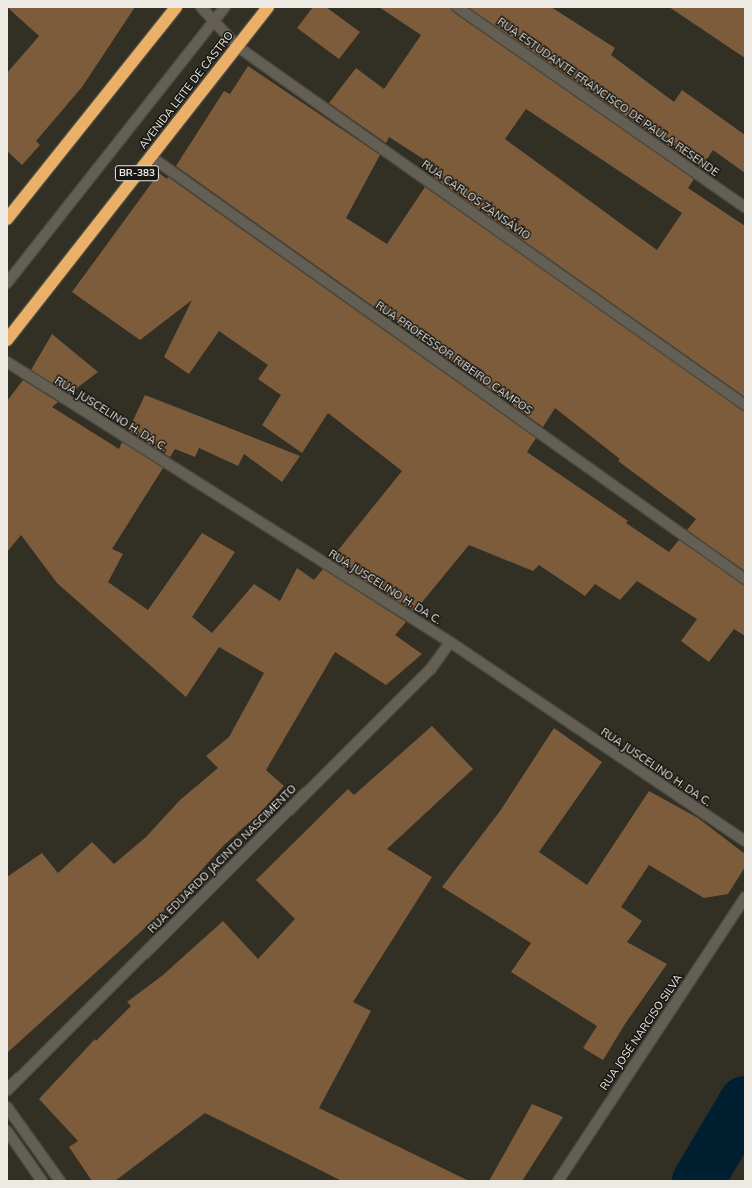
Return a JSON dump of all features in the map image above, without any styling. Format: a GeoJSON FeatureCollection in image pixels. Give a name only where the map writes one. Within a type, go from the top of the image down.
{"type":"FeatureCollection","features":[{"type":"Feature","properties":{"kind":"highway"},"geometry":{"type":"LineString","coordinates":[[7,218],[176,7]]}},
{"type":"Feature","properties":{"kind":"highway","name":"AVENIDA LEITE DE CASTRO"},"geometry":{"type":"LineString","coordinates":[[7,340],[268,7]]}},
{"type":"Feature","properties":{"kind":"street","name":"RUA CARLOS ZANSÁVIO"},"geometry":{"type":"LineString","coordinates":[[200,7],[238,47],[745,405]]}},
{"type":"Feature","properties":{"kind":"street"},"geometry":{"type":"LineString","coordinates":[[7,283],[215,22],[225,7]]}},
{"type":"Feature","properties":{"kind":"street","name":"RUA ESTUDANTE FRANCISCO DE PAULA RESENDE"},"geometry":{"type":"LineString","coordinates":[[457,7],[745,207]]}},
{"type":"Feature","properties":{"kind":"street","name":"RUA PROFESSOR RIBEIRO CAMPOS"},"geometry":{"type":"LineString","coordinates":[[150,156],[745,579]]}},
{"type":"Feature","properties":{"kind":"street","name":"RUA JUSCELINO H. DA C."},"geometry":{"type":"LineString","coordinates":[[7,362],[450,642],[745,841]]}},
{"type":"Feature","properties":{"kind":"street","name":"RUA EDUARDO JACINTO NASCIMENTO"},"geometry":{"type":"LineString","coordinates":[[7,1090],[430,670],[450,642]]}},
{"type":"Feature","properties":{"kind":"street","name":"RUA JOSÉ NARCISO SILVA"},"geometry":{"type":"LineString","coordinates":[[558,1181],[745,896]]}},
{"type":"Feature","properties":{"kind":"street"},"geometry":{"type":"LineString","coordinates":[[7,1107],[60,1181]]}},
{"type":"Feature","properties":{"kind":"street"},"geometry":{"type":"LineString","coordinates":[[7,1131],[42,1181]]}},
{"type":"Feature","properties":{"kind":"building"},"geometry":{"type":"Polygon","coordinates":[[[7,7],[135,7],[82,87],[36,141],[40,145],[22,165],[7,151],[7,73],[39,36],[7,7]]]}},
{"type":"Feature","properties":{"kind":"building"},"geometry":{"type":"Polygon","coordinates":[[[313,7],[326,7],[360,32],[339,59],[297,28],[313,7]]]}},
{"type":"Feature","properties":{"kind":"building"},"geometry":{"type":"Polygon","coordinates":[[[379,7],[451,7],[453,12],[694,179],[688,188],[745,226],[745,397],[432,176],[436,167],[389,137],[386,143],[329,103],[356,68],[384,89],[421,35],[379,7]],[[526,109],[505,139],[657,250],[682,213],[526,109]]]}},
{"type":"Feature","properties":{"kind":"building"},"geometry":{"type":"Polygon","coordinates":[[[468,7],[551,7],[615,48],[611,55],[674,102],[682,90],[745,135],[745,173],[713,150],[701,168],[468,7]]]}},
{"type":"Feature","properties":{"kind":"building"},"geometry":{"type":"Polygon","coordinates":[[[669,7],[745,7],[745,58],[669,7]]]}},
{"type":"Feature","properties":{"kind":"building"},"geometry":{"type":"Polygon","coordinates":[[[248,66],[380,155],[346,218],[387,244],[425,187],[745,411],[745,571],[687,530],[696,519],[618,461],[620,459],[555,408],[543,427],[176,166],[224,91],[230,94],[248,66]]]}},
{"type":"Feature","properties":{"kind":"building"},"geometry":{"type":"Polygon","coordinates":[[[159,173],[167,179],[168,177],[536,438],[527,452],[628,521],[626,523],[669,552],[679,540],[745,585],[745,636],[734,629],[709,662],[681,641],[697,619],[637,581],[620,600],[595,584],[585,596],[539,565],[533,571],[469,545],[414,612],[331,559],[402,471],[328,413],[302,453],[262,425],[281,395],[258,379],[268,365],[219,331],[189,374],[164,357],[192,300],[140,340],[72,292],[159,173]]]}},
{"type":"Feature","properties":{"kind":"building"},"geometry":{"type":"Polygon","coordinates":[[[52,334],[98,372],[69,394],[31,370],[52,334]]]}},
{"type":"Feature","properties":{"kind":"building"},"geometry":{"type":"Polygon","coordinates":[[[23,380],[58,402],[52,407],[119,449],[122,442],[163,468],[112,549],[123,554],[108,582],[148,610],[202,533],[235,552],[192,617],[212,633],[254,584],[280,601],[297,568],[314,580],[323,569],[406,622],[395,635],[422,654],[386,685],[335,652],[266,770],[284,786],[261,812],[224,845],[168,907],[7,1053],[7,877],[42,853],[58,873],[92,842],[114,864],[146,837],[180,800],[218,768],[206,756],[229,737],[264,673],[219,647],[186,697],[57,583],[21,535],[7,552],[7,401],[23,380]]]}},
{"type":"Feature","properties":{"kind":"building"},"geometry":{"type":"Polygon","coordinates":[[[145,395],[300,456],[282,482],[244,454],[238,466],[199,448],[195,457],[175,449],[170,457],[128,431],[145,395]]]}},
{"type":"Feature","properties":{"kind":"building"},"geometry":{"type":"Polygon","coordinates":[[[432,726],[473,769],[387,849],[432,877],[353,1002],[371,1011],[319,1108],[469,1181],[342,1181],[205,1113],[115,1181],[92,1181],[69,1147],[78,1141],[39,1099],[95,1039],[96,1041],[131,1006],[127,1002],[163,975],[223,921],[258,959],[295,919],[256,880],[348,789],[354,795],[432,726]]]}},
{"type":"Feature","properties":{"kind":"building"},"geometry":{"type":"Polygon","coordinates":[[[554,728],[602,762],[539,852],[587,885],[649,791],[698,818],[745,854],[745,867],[728,894],[704,898],[649,865],[621,907],[642,921],[627,942],[667,964],[625,1024],[603,1060],[583,1048],[597,1026],[511,972],[531,943],[442,887],[500,811],[554,728]]]}},
{"type":"Feature","properties":{"kind":"building"},"geometry":{"type":"Polygon","coordinates":[[[532,1104],[563,1117],[522,1181],[489,1181],[532,1104]]]}},
{"type":"Feature","properties":{"kind":"waterway"},"geometry":{"type":"LineString","coordinates":[[698,1181],[745,1102]]}}]}
